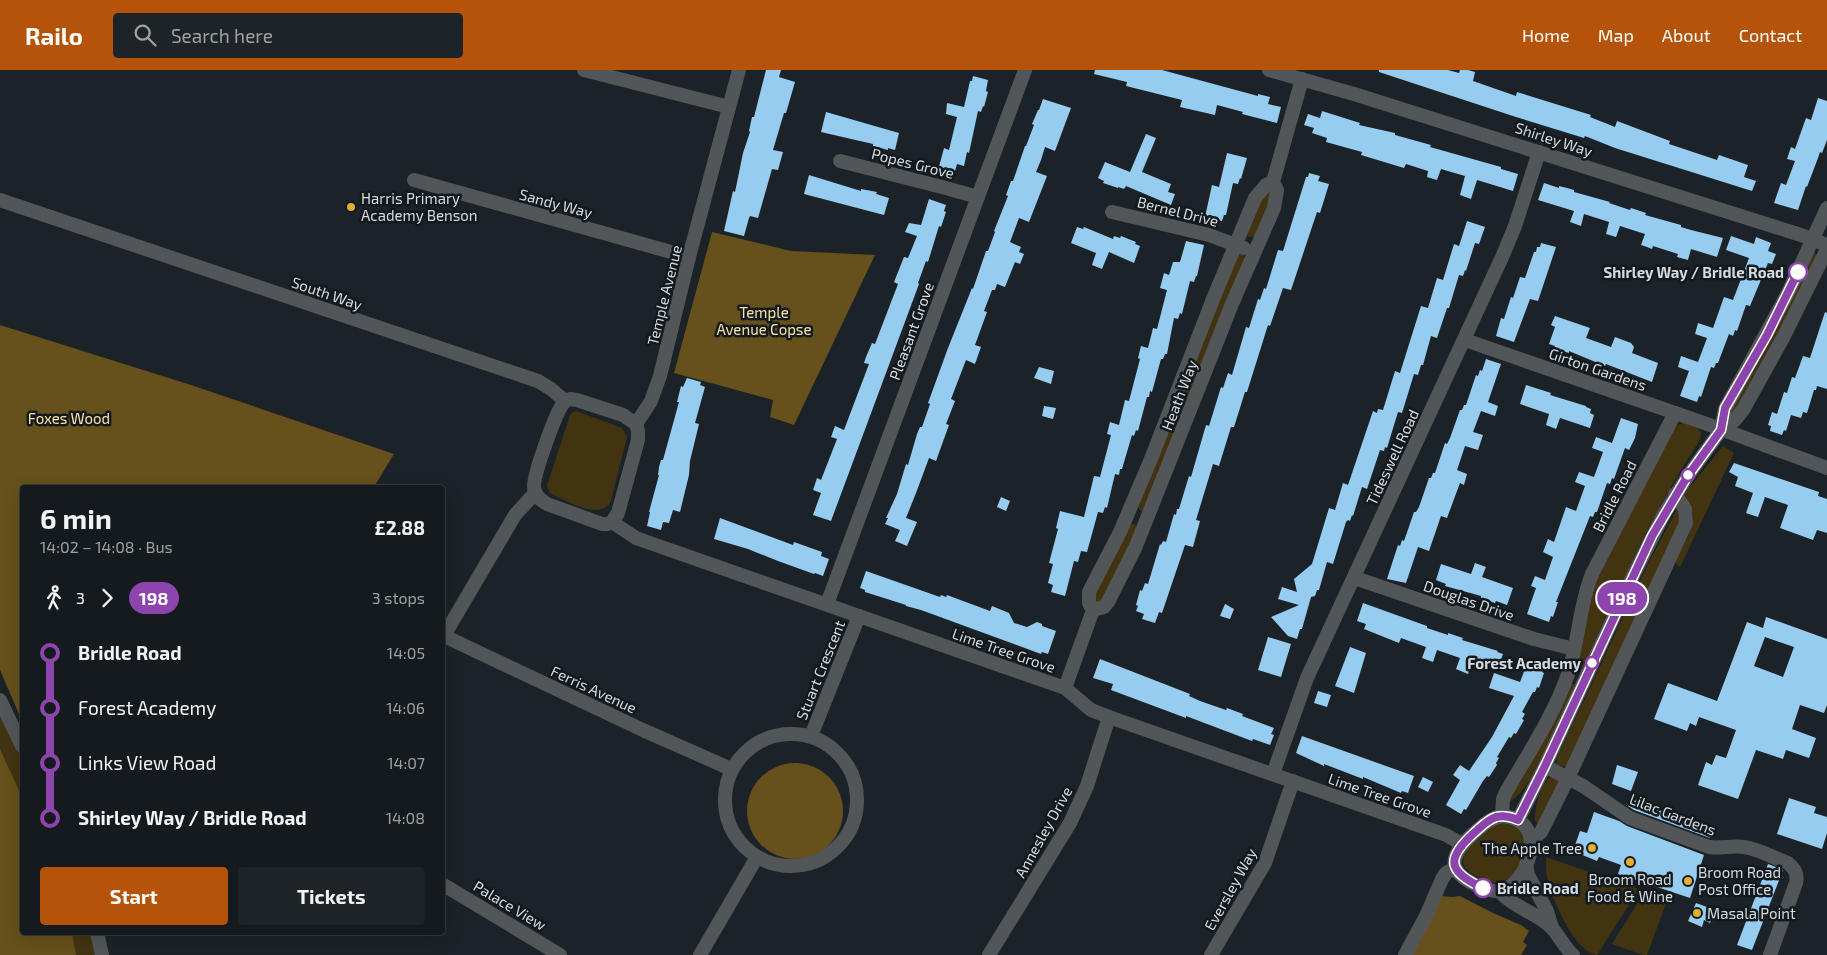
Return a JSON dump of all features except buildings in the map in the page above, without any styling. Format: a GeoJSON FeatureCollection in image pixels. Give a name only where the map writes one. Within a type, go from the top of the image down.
{"type":"FeatureCollection","features":[{"type":"Feature","properties":{"kind":"street"},"geometry":{"type":"LineString","coordinates":[[584,70],[729,107]]}},
{"type":"Feature","properties":{"kind":"street","name":"Temple Avenue"},"geometry":{"type":"LineString","coordinates":[[636,424],[644,414],[656,390],[739,70]]}},
{"type":"Feature","properties":{"kind":"street","name":"Pleasant Grove"},"geometry":{"type":"LineString","coordinates":[[827,604],[1025,70]]}},
{"type":"Feature","properties":{"kind":"street","name":"Shirley Way"},"geometry":{"type":"LineString","coordinates":[[1268,70],[1354,94],[1539,152],[1813,240],[1827,247]]}},
{"type":"Feature","properties":{"kind":"street","name":"Heath Way"},"geometry":{"type":"LineString","coordinates":[[1093,610],[1104,607],[1108,602],[1125,570],[1147,521],[1254,252],[1274,208],[1276,190],[1273,182],[1302,79]]}},
{"type":"Feature","properties":{"kind":"street","name":"Tideswell Road"},"geometry":{"type":"LineString","coordinates":[[1273,774],[1308,678],[1465,340],[1515,226],[1539,152]]}},
{"type":"Feature","properties":{"kind":"street","name":"Popes Grove"},"geometry":{"type":"LineString","coordinates":[[840,162],[978,197]]}},
{"type":"Feature","properties":{"kind":"street","name":"Sandy Way"},"geometry":{"type":"LineString","coordinates":[[414,180],[689,257]]}},
{"type":"Feature","properties":{"kind":"street","name":"Heath Way"},"geometry":{"type":"LineString","coordinates":[[1093,610],[1089,604],[1089,592],[1112,550],[1151,459],[1213,297],[1255,198],[1266,185],[1273,182]]}},
{"type":"Feature","properties":{"kind":"street","name":"South Way"},"geometry":{"type":"LineString","coordinates":[[0,200],[538,382],[551,389],[565,401]]}},
{"type":"Feature","properties":{"kind":"street"},"geometry":{"type":"LineString","coordinates":[[1721,430],[1725,408],[1767,335],[1827,208]]}},
{"type":"Feature","properties":{"kind":"street","name":"Bernel Drive"},"geometry":{"type":"LineString","coordinates":[[1112,212],[1209,235],[1254,252]]}},
{"type":"Feature","properties":{"kind":"street"},"geometry":{"type":"LineString","coordinates":[[1518,820],[1648,544],[1675,494],[1721,430],[1734,421],[1743,410],[1784,336],[1827,247]]}},
{"type":"Feature","properties":{"kind":"street","name":"Girton Gardens"},"geometry":{"type":"LineString","coordinates":[[1465,340],[1827,468]]}},
{"type":"Feature","properties":{"kind":"street"},"geometry":{"type":"LineString","coordinates":[[445,635],[515,515],[535,493],[535,480],[557,414],[565,401],[570,399],[622,415],[636,424],[638,440],[618,513],[612,522]]}},
{"type":"Feature","properties":{"kind":"street","name":"Bridle Road"},"geometry":{"type":"LineString","coordinates":[[1502,816],[1502,803],[1506,792],[1555,704],[1569,672],[1584,596],[1592,574],[1675,413]]}},
{"type":"Feature","properties":{"kind":"street","name":"Lime Tree Grove"},"geometry":{"type":"LineString","coordinates":[[535,493],[540,500],[547,504],[602,524],[612,522],[636,538],[1065,688],[1091,710],[1109,718],[1446,835],[1462,844]]}},
{"type":"Feature","properties":{"kind":"street"},"geometry":{"type":"LineString","coordinates":[[1532,840],[1541,832],[1568,778],[1686,523],[1685,509],[1675,494]]}},
{"type":"Feature","properties":{"kind":"street"},"geometry":{"type":"LineString","coordinates":[[1128,513],[1147,521]]}},
{"type":"Feature","properties":{"kind":"street","name":"Douglas Drive"},"geometry":{"type":"LineString","coordinates":[[1355,578],[1534,639],[1574,649]]}},
{"type":"Feature","properties":{"kind":"street","name":"Heath Way"},"geometry":{"type":"LineString","coordinates":[[1065,688],[1093,610]]}},
{"type":"Feature","properties":{"kind":"street","name":"Stuart Crescent"},"geometry":{"type":"LineString","coordinates":[[811,736],[859,616]]}},
{"type":"Feature","properties":{"kind":"street","name":"Ferris Avenue"},"geometry":{"type":"LineString","coordinates":[[445,639],[732,770]]}},
{"type":"Feature","properties":{"kind":"street"},"geometry":{"type":"LineString","coordinates":[[0,700],[20,742]]}},
{"type":"Feature","properties":{"kind":"street","name":"Annesley Drive"},"geometry":{"type":"LineString","coordinates":[[989,955],[1073,817],[1087,786],[1109,718]]}},
{"type":"Feature","properties":{"kind":"street","name":"Stuart Crescent"},"geometry":{"type":"LineString","coordinates":[[797,733],[823,741],[844,759],[856,785],[858,799],[852,826],[836,849],[811,863],[798,866],[784,866],[770,863],[757,857],[742,844],[730,828],[725,808],[725,788],[732,770],[738,758],[748,749],[758,741],[770,736],[797,733]]}},
{"type":"Feature","properties":{"kind":"street","name":"Lilac Gardens"},"geometry":{"type":"LineString","coordinates":[[1545,766],[1568,778],[1630,818],[1709,847],[1744,846],[1793,867],[1797,877],[1796,883],[1770,955]]}},
{"type":"Feature","properties":{"kind":"street","name":"Eversley Way"},"geometry":{"type":"LineString","coordinates":[[1212,955],[1265,863],[1293,781]]}},
{"type":"Feature","properties":{"kind":"street"},"geometry":{"type":"LineString","coordinates":[[1502,816],[1518,820],[1529,831],[1532,848],[1526,864],[1513,884],[1499,891],[1484,888],[1461,876],[1455,868],[1455,856],[1462,844],[1488,820],[1502,816]]}},
{"type":"Feature","properties":{"kind":"street"},"geometry":{"type":"LineString","coordinates":[[700,955],[757,857]]}},
{"type":"Feature","properties":{"kind":"street"},"geometry":{"type":"LineString","coordinates":[[1526,864],[1528,875],[1548,911],[1552,928]]}},
{"type":"Feature","properties":{"kind":"street"},"geometry":{"type":"LineString","coordinates":[[1405,955],[1421,927],[1442,879],[1446,873],[1455,868]]}},
{"type":"Feature","properties":{"kind":"street","name":"Palace View"},"geometry":{"type":"LineString","coordinates":[[445,886],[560,955]]}},
{"type":"Feature","properties":{"kind":"street"},"geometry":{"type":"LineString","coordinates":[[1499,891],[1505,899],[1528,910],[1552,928],[1564,946],[1573,955]]}},
{"type":"Feature","properties":{"kind":"street"},"geometry":{"type":"LineString","coordinates":[[98,935],[102,955]]}},
{"type":"Feature","properties":{"kind":"shaded area"},"geometry":{"type":"Polygon","coordinates":[[[1267,190],[1271,191],[1272,196],[1255,235],[1249,237],[1247,233],[1258,203],[1267,190]]]}},
{"type":"Feature","properties":{"kind":"shaded area"},"geometry":{"type":"Polygon","coordinates":[[[1814,252],[1817,255],[1800,292],[1731,418],[1727,415],[1814,252]]]}},
{"type":"Feature","properties":{"kind":"shaded area"},"geometry":{"type":"Polygon","coordinates":[[[1240,253],[1244,255],[1244,262],[1141,511],[1137,506],[1237,255],[1240,253]]]}},
{"type":"Feature","properties":{"kind":"shaded area"},"geometry":{"type":"Polygon","coordinates":[[[576,411],[622,428],[627,437],[611,501],[600,510],[584,508],[555,496],[550,493],[547,486],[570,415],[576,411]]]}},
{"type":"Feature","properties":{"kind":"shaded area"},"geometry":{"type":"Polygon","coordinates":[[[1683,423],[1696,427],[1701,433],[1700,440],[1666,495],[1651,524],[1581,671],[1575,672],[1590,591],[1673,427],[1683,423]]]}},
{"type":"Feature","properties":{"kind":"shaded area"},"geometry":{"type":"Polygon","coordinates":[[[1723,446],[1734,453],[1680,567],[1675,561],[1687,539],[1693,520],[1685,493],[1723,446]]]}},
{"type":"Feature","properties":{"kind":"shaded area"},"geometry":{"type":"Polygon","coordinates":[[[1677,509],[1682,518],[1567,765],[1564,767],[1556,764],[1557,758],[1648,564],[1677,509]]]}},
{"type":"Feature","properties":{"kind":"shaded area"},"geometry":{"type":"Polygon","coordinates":[[[1130,523],[1136,525],[1136,531],[1102,601],[1098,604],[1092,598],[1130,523]]]}},
{"type":"Feature","properties":{"kind":"shaded area"},"geometry":{"type":"Polygon","coordinates":[[[1570,683],[1574,684],[1574,688],[1537,768],[1528,783],[1509,802],[1510,794],[1570,683]]]}},
{"type":"Feature","properties":{"kind":"shaded area"},"geometry":{"type":"Polygon","coordinates":[[[0,708],[20,744],[20,935],[93,935],[100,955],[0,955],[0,708]]]}},
{"type":"Feature","properties":{"kind":"shaded area"},"geometry":{"type":"Polygon","coordinates":[[[1552,776],[1558,780],[1558,784],[1538,823],[1535,821],[1535,816],[1539,796],[1548,779],[1552,776]]]}},
{"type":"Feature","properties":{"kind":"shaded area"},"geometry":{"type":"Polygon","coordinates":[[[1500,823],[1512,825],[1520,832],[1524,840],[1524,851],[1516,871],[1509,878],[1494,883],[1476,876],[1465,867],[1463,862],[1466,851],[1471,845],[1500,823]]]}},
{"type":"Feature","properties":{"kind":"shaded area"},"geometry":{"type":"Polygon","coordinates":[[[1546,857],[1639,889],[1597,955],[1589,952],[1581,945],[1561,915],[1548,882],[1546,857]]]}},
{"type":"Feature","properties":{"kind":"shaded area"},"geometry":{"type":"Polygon","coordinates":[[[1645,891],[1668,898],[1647,955],[1643,955],[1612,944],[1645,891]]]}},
{"type":"Feature","properties":{"kind":"green space","name":"Temple Avenue Copse"},"geometry":{"type":"Polygon","coordinates":[[[712,232],[791,251],[875,255],[794,425],[770,417],[773,400],[674,373],[712,232]]]}},
{"type":"Feature","properties":{"kind":"green space","name":"Foxes Wood"},"geometry":{"type":"Polygon","coordinates":[[[0,325],[191,385],[394,454],[375,485],[20,485],[20,714],[0,670],[0,325]]]}},
{"type":"Feature","properties":{"kind":"green space"},"geometry":{"type":"Polygon","coordinates":[[[0,749],[20,793],[20,935],[72,935],[76,955],[0,955],[0,749]]]}},
{"type":"Feature","properties":{"kind":"green space"},"geometry":{"type":"Polygon","coordinates":[[[795,763],[813,767],[829,777],[839,793],[843,811],[839,829],[829,845],[813,855],[795,859],[777,855],[761,845],[751,829],[747,811],[751,793],[761,777],[777,767],[795,763]]]}},
{"type":"Feature","properties":{"kind":"green space"},"geometry":{"type":"Polygon","coordinates":[[[1441,896],[1460,896],[1521,925],[1529,931],[1523,942],[1527,945],[1521,955],[1412,955],[1441,896]]]}},
{"type":"Feature","properties":{"kind":"bus line","name":"198"},"geometry":{"type":"LineString","coordinates":[[1483,888],[1468,881],[1455,868],[1454,862],[1458,850],[1488,820],[1502,816],[1518,820],[1652,536],[1669,504],[1700,457],[1721,430],[1725,408],[1767,335],[1798,272]]}},
{"type":"Feature","properties":{"kind":"place","name":"Harris Primary Academy Benson"},"geometry":{"type":"Point","coordinates":[351,207]}},
{"type":"Feature","properties":{"kind":"place","name":"Shirley Way / Bridle Road"},"geometry":{"type":"Point","coordinates":[1798,272]}},
{"type":"Feature","properties":{"kind":"place","name":"Forest Academy"},"geometry":{"type":"Point","coordinates":[1592,663]}},
{"type":"Feature","properties":{"kind":"place","name":"The Apple Tree"},"geometry":{"type":"Point","coordinates":[1592,848]}},
{"type":"Feature","properties":{"kind":"place","name":"Broom Road Food & Wine"},"geometry":{"type":"Point","coordinates":[1630,862]}},
{"type":"Feature","properties":{"kind":"place","name":"Broom Road Post Office"},"geometry":{"type":"Point","coordinates":[1688,881]}},
{"type":"Feature","properties":{"kind":"place","name":"Bridle Road"},"geometry":{"type":"Point","coordinates":[1483,888]}},
{"type":"Feature","properties":{"kind":"place","name":"Masala Point"},"geometry":{"type":"Point","coordinates":[1697,913]}}]}
